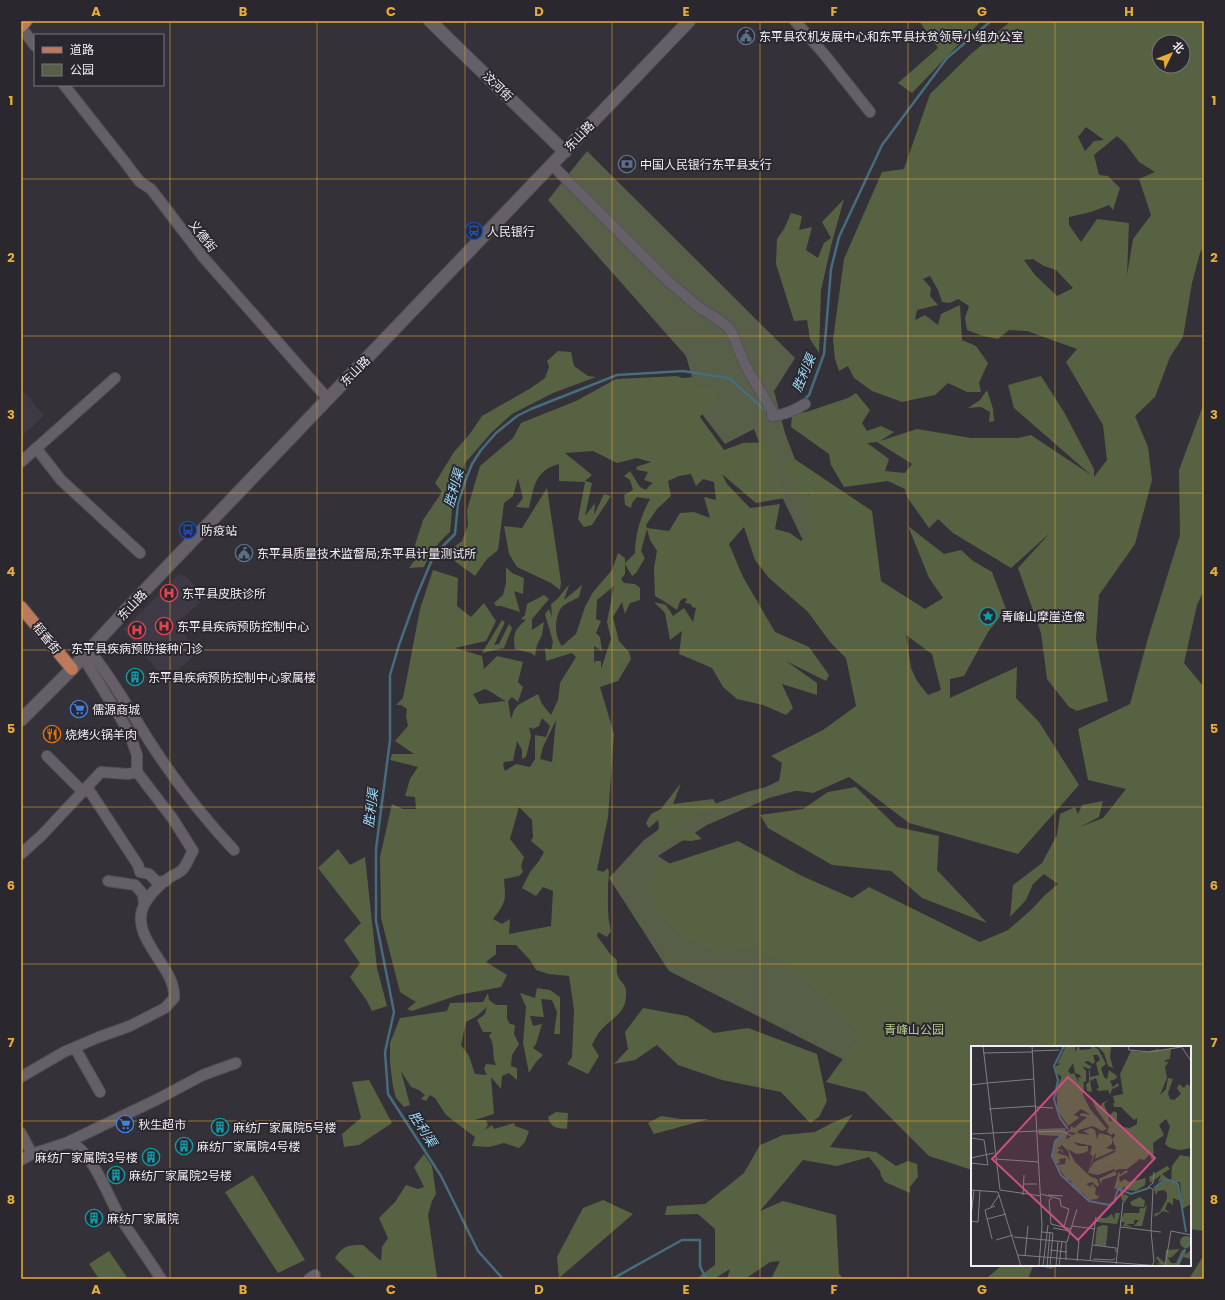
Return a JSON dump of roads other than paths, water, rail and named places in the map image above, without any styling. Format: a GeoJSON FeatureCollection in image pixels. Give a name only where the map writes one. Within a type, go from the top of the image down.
{"type":"FeatureCollection","features":[{"type":"Feature","properties":{"kind":"main road"},"geometry":{"type":"LineString","coordinates":[[21,27],[26,21]]}},
{"type":"Feature","properties":{"kind":"main road","name":"稻香街"},"geometry":{"type":"LineString","coordinates":[[21,607],[72,669]]}},
{"type":"Feature","properties":{"kind":"street","name":"汶河街"},"geometry":{"type":"LineString","coordinates":[[430,21],[565,152]]}},
{"type":"Feature","properties":{"kind":"street","name":"东山路"},"geometry":{"type":"LineString","coordinates":[[21,720],[72,669],[689,21]]}},
{"type":"Feature","properties":{"kind":"street"},"geometry":{"type":"LineString","coordinates":[[795,21],[824,54],[870,112]]}},
{"type":"Feature","properties":{"kind":"street"},"geometry":{"type":"LineString","coordinates":[[21,27],[34,45]]}},
{"type":"Feature","properties":{"kind":"street","name":"义德街"},"geometry":{"type":"LineString","coordinates":[[65,86],[140,182],[151,189],[203,256],[328,400]]}},
{"type":"Feature","properties":{"kind":"street"},"geometry":{"type":"LineString","coordinates":[[552,165],[669,282],[697,305],[728,327],[732,333],[745,365],[772,411],[772,416],[779,416],[795,410],[805,404]]}},
{"type":"Feature","properties":{"kind":"street"},"geometry":{"type":"LineString","coordinates":[[21,462],[115,378]]}},
{"type":"Feature","properties":{"kind":"street"},"geometry":{"type":"LineString","coordinates":[[36,448],[61,480],[140,553]]}},
{"type":"Feature","properties":{"kind":"street"},"geometry":{"type":"LineString","coordinates":[[86,654],[129,732],[137,754],[138,772],[174,819],[193,851],[182,870],[166,881],[144,904]]}},
{"type":"Feature","properties":{"kind":"street"},"geometry":{"type":"LineString","coordinates":[[86,654],[102,666],[148,740],[189,800],[234,850]]}},
{"type":"Feature","properties":{"kind":"street"},"geometry":{"type":"LineString","coordinates":[[47,756],[85,789],[138,866],[140,872],[149,874],[157,882],[166,881]]}},
{"type":"Feature","properties":{"kind":"street"},"geometry":{"type":"LineString","coordinates":[[21,854],[42,835],[101,772],[128,774],[138,772]]}},
{"type":"Feature","properties":{"kind":"street"},"geometry":{"type":"LineString","coordinates":[[21,1077],[75,1048],[99,1037],[130,1026],[165,1008],[174,998],[173,984],[143,932],[143,894],[135,885],[108,881]]}},
{"type":"Feature","properties":{"kind":"street"},"geometry":{"type":"LineString","coordinates":[[75,1048],[100,1092]]}},
{"type":"Feature","properties":{"kind":"street"},"geometry":{"type":"LineString","coordinates":[[21,1160],[32,1154],[66,1144],[203,1075],[236,1063]]}},
{"type":"Feature","properties":{"kind":"street"},"geometry":{"type":"LineString","coordinates":[[21,1133],[32,1154]]}},
{"type":"Feature","properties":{"kind":"street"},"geometry":{"type":"LineString","coordinates":[[66,1144],[74,1144],[95,1170],[120,1217],[161,1279]]}},
{"type":"Feature","properties":{"kind":"waterway","name":"胜利渠"},"geometry":{"type":"LineString","coordinates":[[803,401],[809,395],[824,354],[831,269],[839,237],[882,145],[947,58],[991,21]]}},
{"type":"Feature","properties":{"kind":"waterway","name":"胜利渠"},"geometry":{"type":"LineString","coordinates":[[503,1279],[478,1251],[441,1176],[388,1094],[385,1052],[394,1012],[376,921],[376,849],[390,740],[390,675],[399,645],[417,595],[434,555],[455,534],[458,503],[472,464],[481,450],[496,433],[517,416],[617,375],[683,371],[729,378],[767,412]]}},
{"type":"Feature","properties":{"kind":"waterway","name":"胜利渠"},"geometry":{"type":"LineString","coordinates":[[612,1279],[682,1240],[700,1240],[700,1266],[706,1279]]}},
{"type":"Feature","properties":{"kind":"place","name":"东平县农机发展中心和东平县扶贫领导小组办公室"},"geometry":{"type":"Point","coordinates":[746,36]}},
{"type":"Feature","properties":{"kind":"place","name":"中国人民银行东平县支行"},"geometry":{"type":"Point","coordinates":[627,164]}},
{"type":"Feature","properties":{"kind":"place","name":"人民银行"},"geometry":{"type":"Point","coordinates":[474,231]}},
{"type":"Feature","properties":{"kind":"place","name":"防疫站"},"geometry":{"type":"Point","coordinates":[188,530]}},
{"type":"Feature","properties":{"kind":"place","name":"东平县质量技术监督局;东平县计量测试所"},"geometry":{"type":"Point","coordinates":[244,553]}},
{"type":"Feature","properties":{"kind":"place","name":"东平县皮肤诊所"},"geometry":{"type":"Point","coordinates":[169,593]}},
{"type":"Feature","properties":{"kind":"place","name":"青峰山摩崖造像"},"geometry":{"type":"Point","coordinates":[988,616]}},
{"type":"Feature","properties":{"kind":"place","name":"东平县疾病预防控制中心"},"geometry":{"type":"Point","coordinates":[164,626]}},
{"type":"Feature","properties":{"kind":"place","name":"东平县疾病预防接种门诊"},"geometry":{"type":"Point","coordinates":[137,630]}},
{"type":"Feature","properties":{"kind":"place","name":"东平县疾病预防控制中心家属楼"},"geometry":{"type":"Point","coordinates":[135,677]}},
{"type":"Feature","properties":{"kind":"place","name":"儒源商城"},"geometry":{"type":"Point","coordinates":[79,709]}},
{"type":"Feature","properties":{"kind":"place","name":"烧烤火锅羊肉"},"geometry":{"type":"Point","coordinates":[52,734]}},
{"type":"Feature","properties":{"kind":"place","name":"秋生超市"},"geometry":{"type":"Point","coordinates":[125,1124]}},
{"type":"Feature","properties":{"kind":"place","name":"麻纺厂家属院5号楼"},"geometry":{"type":"Point","coordinates":[220,1127]}},
{"type":"Feature","properties":{"kind":"place","name":"麻纺厂家属院4号楼"},"geometry":{"type":"Point","coordinates":[184,1146]}},
{"type":"Feature","properties":{"kind":"place","name":"麻纺厂家属院3号楼"},"geometry":{"type":"Point","coordinates":[151,1157]}},
{"type":"Feature","properties":{"kind":"place","name":"麻纺厂家属院2号楼"},"geometry":{"type":"Point","coordinates":[116,1175]}},
{"type":"Feature","properties":{"kind":"place","name":"麻纺厂家属院"},"geometry":{"type":"Point","coordinates":[94,1218]}},
{"type":"Feature","properties":{"kind":"park label","name":"青峰山公园"},"geometry":{"type":"Point","coordinates":[914,1029]}}]}
